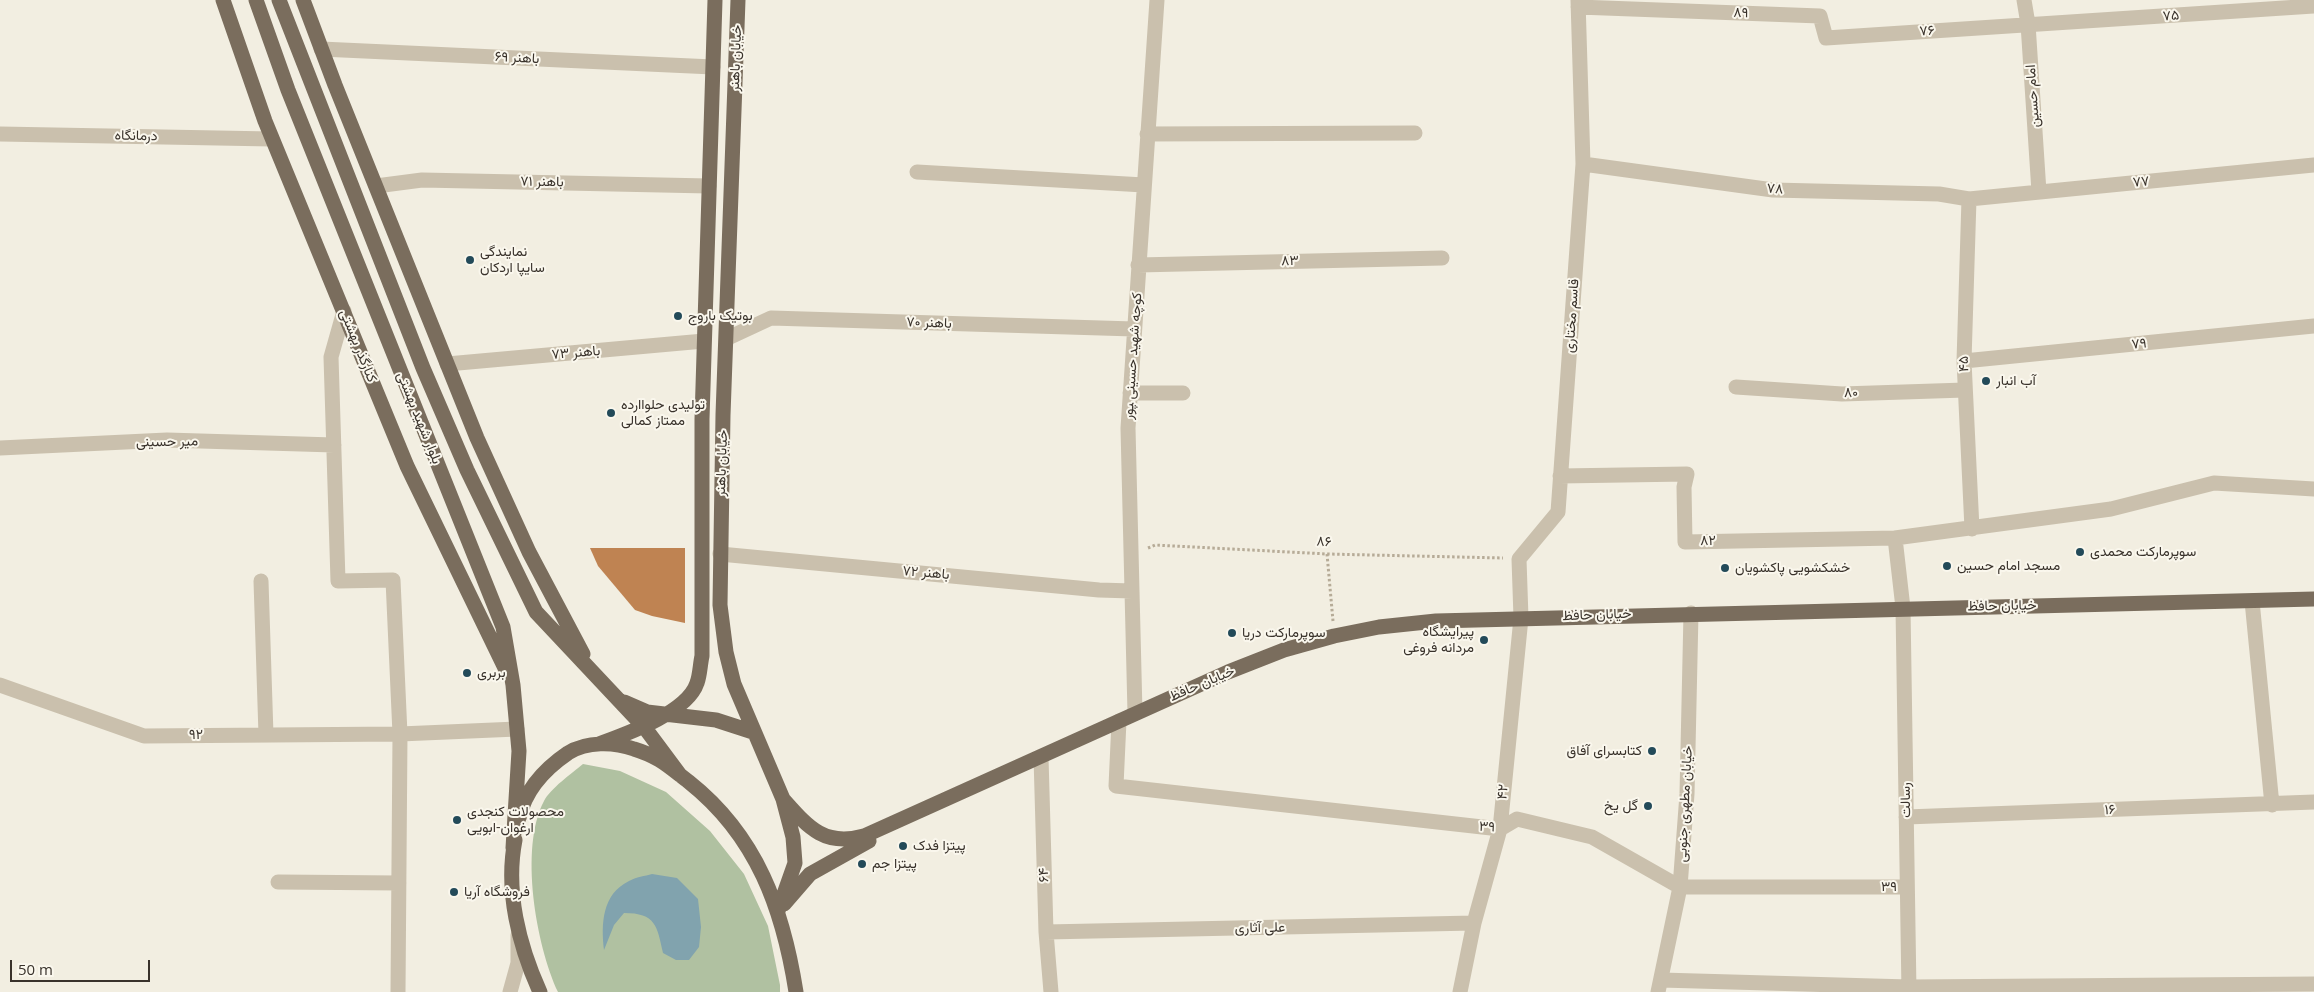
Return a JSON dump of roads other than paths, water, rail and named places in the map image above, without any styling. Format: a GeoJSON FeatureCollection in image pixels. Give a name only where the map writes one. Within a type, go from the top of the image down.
{"type":"FeatureCollection","features":[{"type":"Feature","properties":{"kind":"main road","name":"کنارگذر بهشتی"},"geometry":{"type":"LineString","coordinates":[[223,0],[272,139],[407,466],[513,685]]}},
{"type":"Feature","properties":{"kind":"main road","name":"بلوار شهید بهشتی"},"geometry":{"type":"LineString","coordinates":[[256,0],[292,100],[503,627],[513,685],[519,750],[513,848]]}},
{"type":"Feature","properties":{"kind":"main road","name":"بلوار شهید بهشتی"},"geometry":{"type":"LineString","coordinates":[[279,0],[423,368],[467,470],[536,612],[645,728],[680,775]]}},
{"type":"Feature","properties":{"kind":"main road"},"geometry":{"type":"LineString","coordinates":[[303,0],[477,438],[529,552],[592,671]]}},
{"type":"Feature","properties":{"kind":"main road","name":"خیابان باهنر"},"geometry":{"type":"LineString","coordinates":[[599,744],[645,728],[682,703],[697,685],[702,656],[701,528],[704,341],[716,0]]}},
{"type":"Feature","properties":{"kind":"main road","name":"خیابان باهنر"},"geometry":{"type":"LineString","coordinates":[[738,0],[720,554],[720,605],[726,652],[734,684],[783,799],[792,837],[795,863],[778,911]]}},
{"type":"Feature","properties":{"kind":"main road"},"geometry":{"type":"LineString","coordinates":[[704,341],[728,338]]}},
{"type":"Feature","properties":{"kind":"main road","name":"خیابان حافظ"},"geometry":{"type":"LineString","coordinates":[[783,799],[808,827],[823,836],[836,840],[850,840],[864,836],[1228,672],[1284,650],[1334,636],[1379,627],[1436,620],[2314,599]]}},
{"type":"Feature","properties":{"kind":"main road"},"geometry":{"type":"LineString","coordinates":[[619,700],[647,712],[716,720],[753,732]]}},
{"type":"Feature","properties":{"kind":"main road"},"geometry":{"type":"LineString","coordinates":[[540,992],[530,968],[518,928],[512,886],[513,848],[520,814],[534,785],[552,764],[573,750],[599,744],[627,746],[656,756],[714,802],[740,834],[760,871],[778,911],[789,950],[796,992]]}},
{"type":"Feature","properties":{"kind":"main road","name":"خیابان حافظ"},"geometry":{"type":"LineString","coordinates":[[778,911],[810,874],[918,813]]}},
{"type":"Feature","properties":{"kind":"street","name":"کوچه شهید حسینی ‍پور"},"geometry":{"type":"LineString","coordinates":[[1135,713],[1128,428],[1157,0]]}},
{"type":"Feature","properties":{"kind":"street","name":"امام حسین"},"geometry":{"type":"LineString","coordinates":[[2024,0],[2028,24],[2039,192]]}},
{"type":"Feature","properties":{"kind":"street","name":"۸۹"},"geometry":{"type":"LineString","coordinates":[[1578,4],[1820,16],[1826,38]]}},
{"type":"Feature","properties":{"kind":"street","name":"قاسم مختاری"},"geometry":{"type":"LineString","coordinates":[[1521,618],[1519,558],[1558,512],[1583,164],[1578,4]]}},
{"type":"Feature","properties":{"kind":"street","name":"۷۵"},"geometry":{"type":"LineString","coordinates":[[2028,24],[2314,6]]}},
{"type":"Feature","properties":{"kind":"street","name":"۷۶"},"geometry":{"type":"LineString","coordinates":[[1826,38],[2028,24]]}},
{"type":"Feature","properties":{"kind":"street","name":"باهنر ۶۹"},"geometry":{"type":"LineString","coordinates":[[321,49],[713,68]]}},
{"type":"Feature","properties":{"kind":"street"},"geometry":{"type":"LineString","coordinates":[[1147,134],[1415,133]]}},
{"type":"Feature","properties":{"kind":"street","name":"درمانگاه"},"geometry":{"type":"LineString","coordinates":[[0,134],[272,139]]}},
{"type":"Feature","properties":{"kind":"street","name":"۷۸"},"geometry":{"type":"LineString","coordinates":[[1583,164],[1773,190],[1939,194],[1969,199]]}},
{"type":"Feature","properties":{"kind":"street","name":"۷۷"},"geometry":{"type":"LineString","coordinates":[[1969,199],[2314,165]]}},
{"type":"Feature","properties":{"kind":"street"},"geometry":{"type":"LineString","coordinates":[[917,172],[1144,186]]}},
{"type":"Feature","properties":{"kind":"street","name":"باهنر ۷۱"},"geometry":{"type":"LineString","coordinates":[[376,186],[422,180],[710,186]]}},
{"type":"Feature","properties":{"kind":"street","name":"۴۵"},"geometry":{"type":"LineString","coordinates":[[1969,199],[1964,361],[1972,529]]}},
{"type":"Feature","properties":{"kind":"street","name":"۸۳"},"geometry":{"type":"LineString","coordinates":[[1138,265],[1442,258]]}},
{"type":"Feature","properties":{"kind":"street"},"geometry":{"type":"LineString","coordinates":[[344,311],[331,357],[338,581],[393,580],[400,734],[398,992]]}},
{"type":"Feature","properties":{"kind":"street","name":"باهنر ۷۰"},"geometry":{"type":"LineString","coordinates":[[728,338],[771,318],[1134,329]]}},
{"type":"Feature","properties":{"kind":"street","name":"۷۹"},"geometry":{"type":"LineString","coordinates":[[1964,361],[2314,326]]}},
{"type":"Feature","properties":{"kind":"street","name":"باهنر ۷۳"},"geometry":{"type":"LineString","coordinates":[[448,364],[704,341]]}},
{"type":"Feature","properties":{"kind":"street","name":"۸۰"},"geometry":{"type":"LineString","coordinates":[[1736,387],[1842,394],[1965,390]]}},
{"type":"Feature","properties":{"kind":"street"},"geometry":{"type":"LineString","coordinates":[[1130,394],[1183,394]]}},
{"type":"Feature","properties":{"kind":"street","name":"میر حسینی"},"geometry":{"type":"LineString","coordinates":[[0,448],[167,440],[334,444]]}},
{"type":"Feature","properties":{"kind":"street","name":"۸۲"},"geometry":{"type":"LineString","coordinates":[[1560,476],[1687,474],[1684,487],[1686,542],[1895,538]]}},
{"type":"Feature","properties":{"kind":"street"},"geometry":{"type":"LineString","coordinates":[[1895,538],[2112,509],[2214,482],[2314,489]]}},
{"type":"Feature","properties":{"kind":"street","name":"رسالت"},"geometry":{"type":"LineString","coordinates":[[1895,538],[1903,608],[1909,990]]}},
{"type":"Feature","properties":{"kind":"street","name":"باهنر ۷۲"},"geometry":{"type":"LineString","coordinates":[[720,554],[1099,590],[1132,591]]}},
{"type":"Feature","properties":{"kind":"street"},"geometry":{"type":"LineString","coordinates":[[261,581],[266,735]]}},
{"type":"Feature","properties":{"kind":"street"},"geometry":{"type":"LineString","coordinates":[[2252,601],[2272,805]]}},
{"type":"Feature","properties":{"kind":"street","name":"خیابان مطهری جنوبی"},"geometry":{"type":"LineString","coordinates":[[1659,986],[1680,887],[1687,794],[1691,613]]}},
{"type":"Feature","properties":{"kind":"street","name":"۴۲"},"geometry":{"type":"LineString","coordinates":[[1460,992],[1474,923],[1500,829],[1521,618]]}},
{"type":"Feature","properties":{"kind":"street","name":"۹۲"},"geometry":{"type":"LineString","coordinates":[[0,685],[144,736],[400,734],[517,729]]}},
{"type":"Feature","properties":{"kind":"street","name":"۳۹"},"geometry":{"type":"LineString","coordinates":[[1119,721],[1116,786],[1500,829],[1517,819],[1592,837],[1680,887],[1907,887]]}},
{"type":"Feature","properties":{"kind":"street","name":"۶۴"},"geometry":{"type":"LineString","coordinates":[[1041,757],[1046,932],[1051,992]]}},
{"type":"Feature","properties":{"kind":"street","name":"۱۶"},"geometry":{"type":"LineString","coordinates":[[1906,817],[2314,802]]}},
{"type":"Feature","properties":{"kind":"street"},"geometry":{"type":"LineString","coordinates":[[278,882],[399,883]]}},
{"type":"Feature","properties":{"kind":"street","name":"علی آثاری"},"geometry":{"type":"LineString","coordinates":[[1046,932],[1474,923]]}},
{"type":"Feature","properties":{"kind":"street"},"geometry":{"type":"LineString","coordinates":[[510,992],[518,964],[518,928]]}},
{"type":"Feature","properties":{"kind":"street"},"geometry":{"type":"LineString","coordinates":[[1659,986],[1909,990],[2314,984]]}},
{"type":"Feature","properties":{"kind":"water"},"geometry":{"type":"Polygon","coordinates":[[[652,874],[677,878],[698,899],[701,927],[699,947],[689,960],[676,960],[663,953],[659,935],[653,923],[643,915],[635,914],[624,913],[614,925],[604,950],[603,920],[608,902],[613,894],[629,881],[652,874]]]}},
{"type":"Feature","properties":{"kind":"place","name":"نمایندگی سایپا اردکان"},"geometry":{"type":"Point","coordinates":[470,260]}},
{"type":"Feature","properties":{"kind":"place","name":"بوتیک باروج"},"geometry":{"type":"Point","coordinates":[678,316]}},
{"type":"Feature","properties":{"kind":"place","name":"آب انبار"},"geometry":{"type":"Point","coordinates":[1986,381]}},
{"type":"Feature","properties":{"kind":"place","name":"تولیدی حلواارده ممتاز کمالی"},"geometry":{"type":"Point","coordinates":[611,413]}},
{"type":"Feature","properties":{"kind":"place","name":"سوپرمارکت محمدی"},"geometry":{"type":"Point","coordinates":[2080,552]}},
{"type":"Feature","properties":{"kind":"place","name":"مسجد امام حسین"},"geometry":{"type":"Point","coordinates":[1947,566]}},
{"type":"Feature","properties":{"kind":"place","name":"خشکشویی پاکشویان"},"geometry":{"type":"Point","coordinates":[1725,568]}},
{"type":"Feature","properties":{"kind":"place","name":"سوپرمارکت دریا"},"geometry":{"type":"Point","coordinates":[1232,633]}},
{"type":"Feature","properties":{"kind":"place","name":"پیرایشگاه مردانه فروغی"},"geometry":{"type":"Point","coordinates":[1484,640]}},
{"type":"Feature","properties":{"kind":"place","name":"بربری"},"geometry":{"type":"Point","coordinates":[467,673]}},
{"type":"Feature","properties":{"kind":"place","name":"کتابسرای آفاق"},"geometry":{"type":"Point","coordinates":[1652,751]}},
{"type":"Feature","properties":{"kind":"place","name":"گل یخ"},"geometry":{"type":"Point","coordinates":[1648,806]}},
{"type":"Feature","properties":{"kind":"place","name":"محصولات کنجدی ارغوان-ابویی"},"geometry":{"type":"Point","coordinates":[457,820]}},
{"type":"Feature","properties":{"kind":"place","name":"پیتزا فدک"},"geometry":{"type":"Point","coordinates":[903,846]}},
{"type":"Feature","properties":{"kind":"place","name":"پیتزا جم"},"geometry":{"type":"Point","coordinates":[862,864]}},
{"type":"Feature","properties":{"kind":"place","name":"فروشگاه آریا"},"geometry":{"type":"Point","coordinates":[454,892]}}]}
